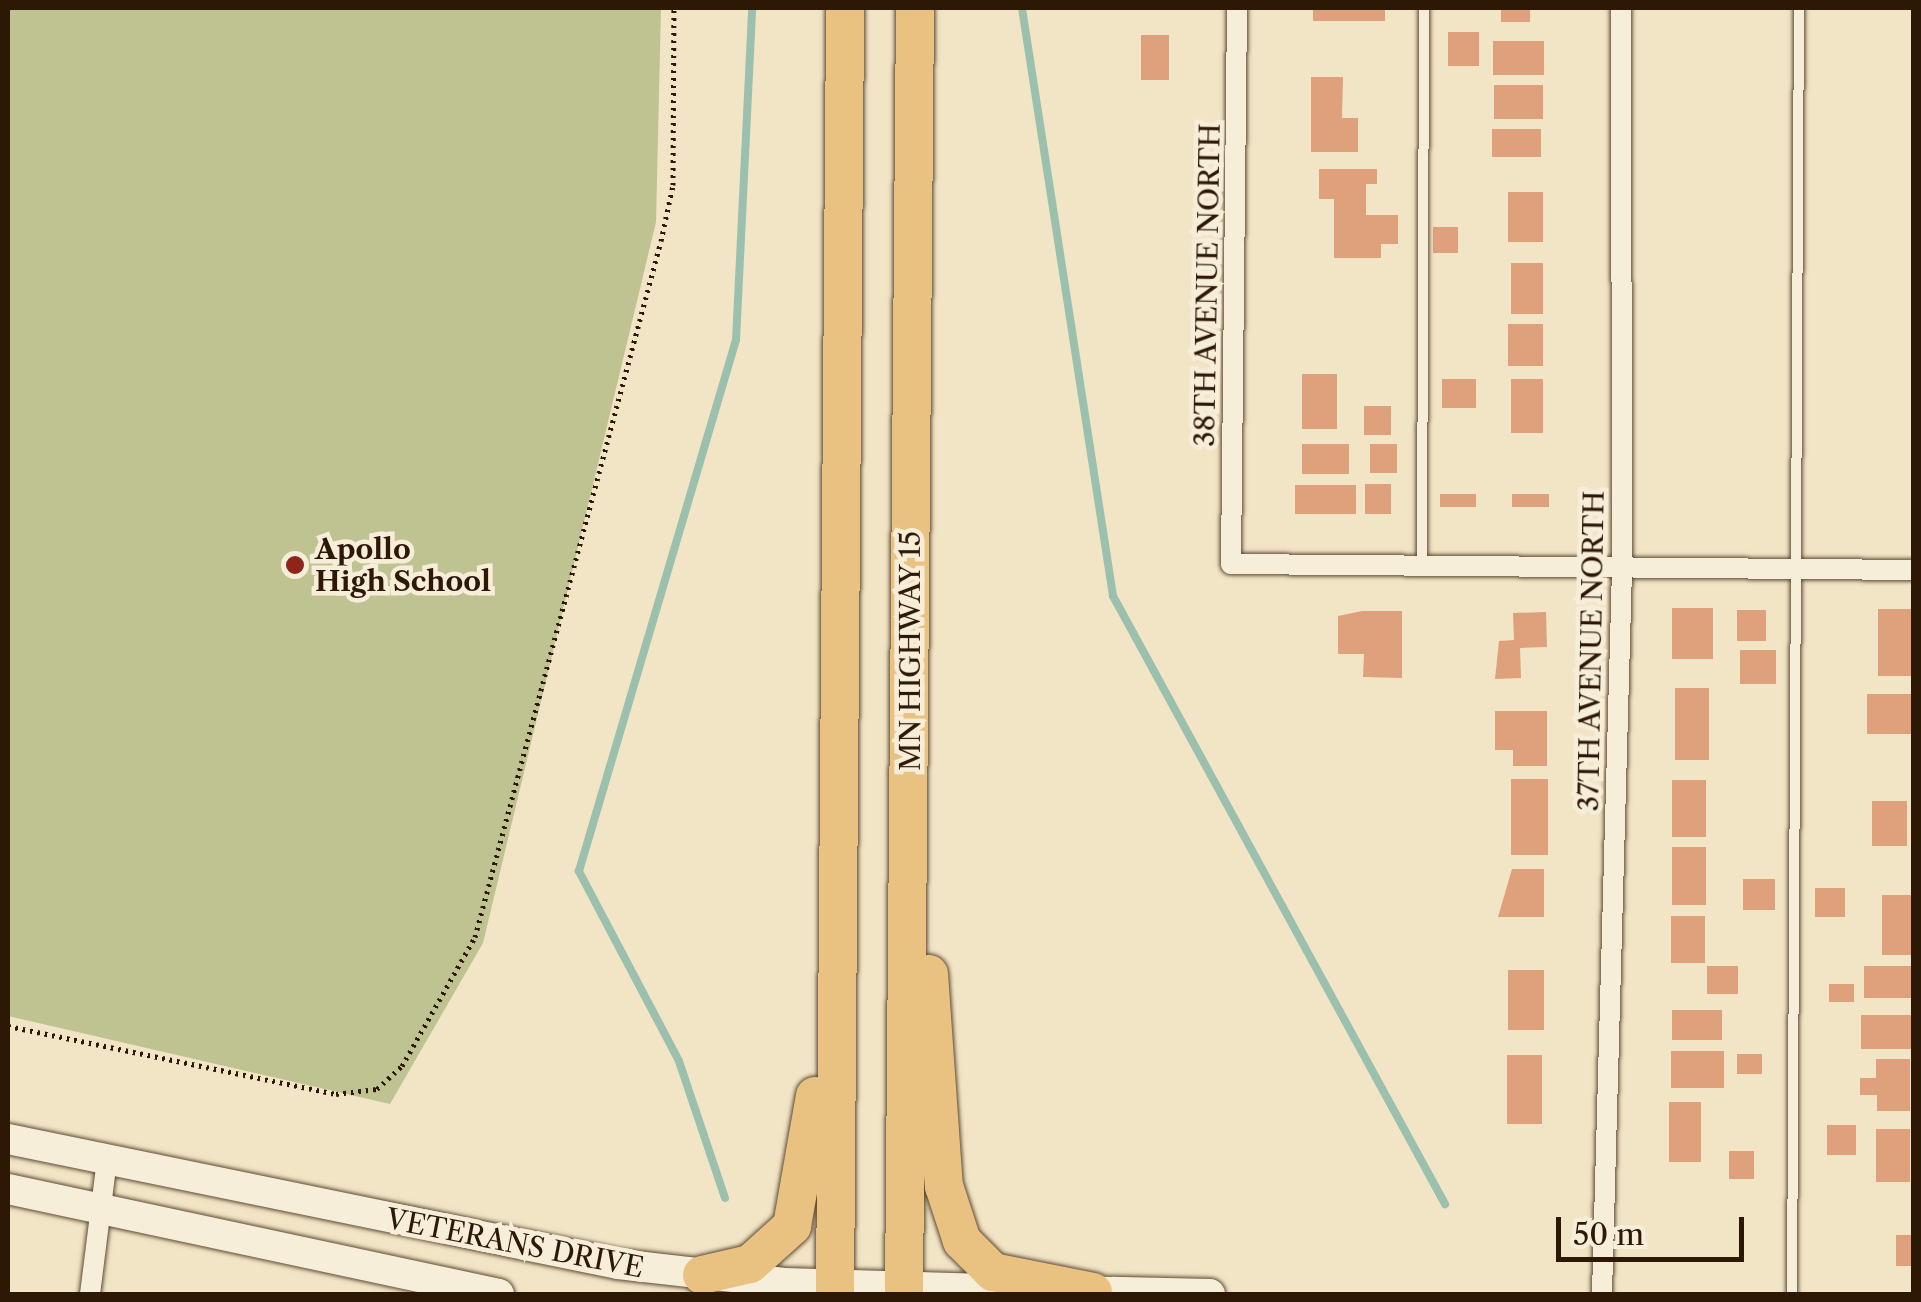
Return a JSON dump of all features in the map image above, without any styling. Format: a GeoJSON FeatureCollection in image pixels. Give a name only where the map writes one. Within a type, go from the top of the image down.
{"type":"FeatureCollection","features":[{"type":"Feature","properties":{"kind":"highway"},"geometry":{"type":"LineString","coordinates":[[835,1290],[845,8]]}},
{"type":"Feature","properties":{"kind":"highway","name":"MN HIGHWAY 15"},"geometry":{"type":"LineString","coordinates":[[904,1291],[915,8]]}},
{"type":"Feature","properties":{"kind":"highway"},"geometry":{"type":"LineString","coordinates":[[909,749],[954,1225],[993,1272],[1093,1292]]}},
{"type":"Feature","properties":{"kind":"highway"},"geometry":{"type":"LineString","coordinates":[[702,1275],[774,1247],[802,1201],[839,819]]}},
{"type":"Feature","properties":{"kind":"main road","name":"VETERANS DRIVE"},"geometry":{"type":"LineString","coordinates":[[8,1139],[702,1275],[835,1290],[1210,1294]]}},
{"type":"Feature","properties":{"kind":"main road","name":"VETERANS DRIVE"},"geometry":{"type":"LineString","coordinates":[[8,1189],[500,1294]]}},
{"type":"Feature","properties":{"kind":"street","name":"38TH AVENUE NORTH"},"geometry":{"type":"LineString","coordinates":[[1237,8],[1231,564],[1422,566]]}},
{"type":"Feature","properties":{"kind":"street","name":"37TH AVENUE NORTH"},"geometry":{"type":"LineString","coordinates":[[1602,1294],[1622,568],[1621,8]]}},
{"type":"Feature","properties":{"kind":"street"},"geometry":{"type":"LineString","coordinates":[[1422,566],[1914,570]]}},
{"type":"Feature","properties":{"kind":"street"},"geometry":{"type":"LineString","coordinates":[[90,1294],[97,1208],[107,1160]]}},
{"type":"Feature","properties":{"kind":"lane"},"geometry":{"type":"LineString","coordinates":[[1422,566],[1424,8]]}},
{"type":"Feature","properties":{"kind":"lane"},"geometry":{"type":"LineString","coordinates":[[1792,1294],[1791,569],[1799,8]]}},
{"type":"Feature","properties":{"kind":"path"},"geometry":{"type":"LineString","coordinates":[[8,1026],[336,1094],[376,1089],[402,1066],[476,937],[669,210],[674,8]]}},
{"type":"Feature","properties":{"kind":"green space","name":"Apollo High School"},"geometry":{"type":"Polygon","coordinates":[[[8,8],[661,8],[656,222],[483,943],[390,1104],[8,1016],[8,8]]]}},
{"type":"Feature","properties":{"kind":"building"},"geometry":{"type":"Polygon","coordinates":[[[1313,8],[1385,8],[1385,21],[1313,21],[1313,8]]]}},
{"type":"Feature","properties":{"kind":"building"},"geometry":{"type":"Polygon","coordinates":[[[1501,8],[1530,8],[1530,22],[1501,22],[1501,8]]]}},
{"type":"Feature","properties":{"kind":"building"},"geometry":{"type":"Polygon","coordinates":[[[1448,32],[1479,32],[1479,66],[1448,66],[1448,32]]]}},
{"type":"Feature","properties":{"kind":"building"},"geometry":{"type":"Polygon","coordinates":[[[1141,35],[1169,35],[1169,80],[1141,80],[1141,35]]]}},
{"type":"Feature","properties":{"kind":"building"},"geometry":{"type":"Polygon","coordinates":[[[1493,41],[1544,41],[1544,75],[1493,75],[1493,41]]]}},
{"type":"Feature","properties":{"kind":"building"},"geometry":{"type":"Polygon","coordinates":[[[1311,77],[1343,77],[1342,118],[1358,118],[1358,152],[1311,152],[1311,77]]]}},
{"type":"Feature","properties":{"kind":"building"},"geometry":{"type":"Polygon","coordinates":[[[1494,85],[1543,85],[1543,119],[1494,119],[1494,85]]]}},
{"type":"Feature","properties":{"kind":"building"},"geometry":{"type":"Polygon","coordinates":[[[1492,129],[1541,129],[1541,157],[1492,157],[1492,129]]]}},
{"type":"Feature","properties":{"kind":"building"},"geometry":{"type":"Polygon","coordinates":[[[1319,169],[1377,169],[1377,184],[1366,184],[1366,215],[1398,215],[1398,244],[1381,244],[1381,258],[1334,258],[1334,199],[1319,199],[1319,169]]]}},
{"type":"Feature","properties":{"kind":"building"},"geometry":{"type":"Polygon","coordinates":[[[1508,192],[1543,192],[1543,242],[1508,242],[1508,192]]]}},
{"type":"Feature","properties":{"kind":"building"},"geometry":{"type":"Polygon","coordinates":[[[1433,227],[1458,227],[1458,253],[1433,253],[1433,227]]]}},
{"type":"Feature","properties":{"kind":"building"},"geometry":{"type":"Polygon","coordinates":[[[1511,263],[1543,263],[1543,314],[1511,314],[1511,263]]]}},
{"type":"Feature","properties":{"kind":"building"},"geometry":{"type":"Polygon","coordinates":[[[1508,324],[1543,324],[1543,366],[1508,366],[1508,324]]]}},
{"type":"Feature","properties":{"kind":"building"},"geometry":{"type":"Polygon","coordinates":[[[1302,374],[1337,374],[1337,429],[1302,429],[1302,374]]]}},
{"type":"Feature","properties":{"kind":"building"},"geometry":{"type":"Polygon","coordinates":[[[1442,379],[1476,379],[1476,408],[1442,408],[1442,379]]]}},
{"type":"Feature","properties":{"kind":"building"},"geometry":{"type":"Polygon","coordinates":[[[1511,379],[1543,379],[1543,433],[1511,433],[1511,379]]]}},
{"type":"Feature","properties":{"kind":"building"},"geometry":{"type":"Polygon","coordinates":[[[1364,406],[1391,406],[1391,435],[1364,435],[1364,406]]]}},
{"type":"Feature","properties":{"kind":"building"},"geometry":{"type":"Polygon","coordinates":[[[1302,444],[1349,444],[1349,474],[1302,474],[1302,444]]]}},
{"type":"Feature","properties":{"kind":"building"},"geometry":{"type":"Polygon","coordinates":[[[1370,444],[1397,444],[1397,473],[1370,473],[1370,444]]]}},
{"type":"Feature","properties":{"kind":"building"},"geometry":{"type":"Polygon","coordinates":[[[1365,484],[1391,484],[1391,514],[1365,514],[1365,484]]]}},
{"type":"Feature","properties":{"kind":"building"},"geometry":{"type":"Polygon","coordinates":[[[1295,485],[1356,485],[1356,514],[1295,514],[1295,485]]]}},
{"type":"Feature","properties":{"kind":"building"},"geometry":{"type":"Polygon","coordinates":[[[1440,494],[1476,494],[1476,507],[1440,507],[1440,494]]]}},
{"type":"Feature","properties":{"kind":"building"},"geometry":{"type":"Polygon","coordinates":[[[1512,494],[1549,494],[1549,507],[1512,507],[1512,494]]]}},
{"type":"Feature","properties":{"kind":"building"},"geometry":{"type":"Polygon","coordinates":[[[1672,608],[1713,608],[1713,659],[1672,659],[1672,608]]]}},
{"type":"Feature","properties":{"kind":"building"},"geometry":{"type":"Polygon","coordinates":[[[1878,609],[1913,609],[1913,676],[1878,676],[1878,609]]]}},
{"type":"Feature","properties":{"kind":"building"},"geometry":{"type":"Polygon","coordinates":[[[1737,610],[1766,610],[1766,641],[1737,641],[1737,610]]]}},
{"type":"Feature","properties":{"kind":"building"},"geometry":{"type":"Polygon","coordinates":[[[1362,611],[1402,611],[1402,678],[1363,677],[1364,654],[1338,654],[1338,616],[1362,611]]]}},
{"type":"Feature","properties":{"kind":"building"},"geometry":{"type":"Polygon","coordinates":[[[1546,612],[1547,647],[1520,648],[1521,678],[1495,679],[1499,641],[1514,640],[1513,613],[1546,612]]]}},
{"type":"Feature","properties":{"kind":"building"},"geometry":{"type":"Polygon","coordinates":[[[1740,650],[1776,650],[1776,684],[1740,684],[1740,650]]]}},
{"type":"Feature","properties":{"kind":"building"},"geometry":{"type":"Polygon","coordinates":[[[1675,688],[1709,688],[1709,760],[1675,760],[1675,688]]]}},
{"type":"Feature","properties":{"kind":"building"},"geometry":{"type":"Polygon","coordinates":[[[1867,694],[1913,694],[1913,734],[1867,734],[1867,694]]]}},
{"type":"Feature","properties":{"kind":"building"},"geometry":{"type":"Polygon","coordinates":[[[1495,711],[1547,711],[1547,766],[1513,766],[1513,750],[1495,750],[1495,711]]]}},
{"type":"Feature","properties":{"kind":"building"},"geometry":{"type":"Polygon","coordinates":[[[1511,779],[1548,779],[1548,855],[1511,855],[1511,779]]]}},
{"type":"Feature","properties":{"kind":"building"},"geometry":{"type":"Polygon","coordinates":[[[1672,780],[1706,780],[1706,837],[1672,837],[1672,780]]]}},
{"type":"Feature","properties":{"kind":"building"},"geometry":{"type":"Polygon","coordinates":[[[1872,801],[1907,801],[1907,846],[1872,846],[1872,801]]]}},
{"type":"Feature","properties":{"kind":"building"},"geometry":{"type":"Polygon","coordinates":[[[1672,847],[1706,847],[1706,905],[1672,905],[1672,847]]]}},
{"type":"Feature","properties":{"kind":"building"},"geometry":{"type":"Polygon","coordinates":[[[1512,869],[1544,869],[1544,917],[1498,917],[1512,869]]]}},
{"type":"Feature","properties":{"kind":"building"},"geometry":{"type":"Polygon","coordinates":[[[1743,879],[1775,879],[1775,910],[1743,910],[1743,879]]]}},
{"type":"Feature","properties":{"kind":"building"},"geometry":{"type":"Polygon","coordinates":[[[1815,888],[1845,888],[1845,917],[1815,917],[1815,888]]]}},
{"type":"Feature","properties":{"kind":"building"},"geometry":{"type":"Polygon","coordinates":[[[1882,895],[1911,895],[1911,955],[1882,955],[1882,895]]]}},
{"type":"Feature","properties":{"kind":"building"},"geometry":{"type":"Polygon","coordinates":[[[1671,916],[1705,916],[1705,963],[1671,963],[1671,916]]]}},
{"type":"Feature","properties":{"kind":"building"},"geometry":{"type":"Polygon","coordinates":[[[1707,966],[1738,966],[1738,994],[1707,994],[1707,966]]]}},
{"type":"Feature","properties":{"kind":"building"},"geometry":{"type":"Polygon","coordinates":[[[1864,966],[1911,966],[1911,998],[1864,998],[1864,966]]]}},
{"type":"Feature","properties":{"kind":"building"},"geometry":{"type":"Polygon","coordinates":[[[1508,970],[1544,970],[1544,1030],[1508,1030],[1508,970]]]}},
{"type":"Feature","properties":{"kind":"building"},"geometry":{"type":"Polygon","coordinates":[[[1829,984],[1854,984],[1854,1002],[1829,1002],[1829,984]]]}},
{"type":"Feature","properties":{"kind":"building"},"geometry":{"type":"Polygon","coordinates":[[[1672,1010],[1722,1010],[1722,1040],[1672,1040],[1672,1010]]]}},
{"type":"Feature","properties":{"kind":"building"},"geometry":{"type":"Polygon","coordinates":[[[1861,1015],[1911,1015],[1911,1049],[1861,1049],[1861,1015]]]}},
{"type":"Feature","properties":{"kind":"building"},"geometry":{"type":"Polygon","coordinates":[[[1671,1051],[1724,1051],[1724,1088],[1671,1088],[1671,1051]]]}},
{"type":"Feature","properties":{"kind":"building"},"geometry":{"type":"Polygon","coordinates":[[[1737,1054],[1762,1054],[1762,1074],[1737,1074],[1737,1054]]]}},
{"type":"Feature","properties":{"kind":"building"},"geometry":{"type":"Polygon","coordinates":[[[1507,1055],[1542,1055],[1542,1124],[1507,1124],[1507,1055]]]}},
{"type":"Feature","properties":{"kind":"building"},"geometry":{"type":"Polygon","coordinates":[[[1876,1059],[1910,1059],[1910,1111],[1877,1111],[1877,1095],[1860,1095],[1860,1078],[1876,1078],[1876,1059]]]}},
{"type":"Feature","properties":{"kind":"building"},"geometry":{"type":"Polygon","coordinates":[[[1669,1102],[1701,1102],[1701,1162],[1669,1162],[1669,1102]]]}},
{"type":"Feature","properties":{"kind":"building"},"geometry":{"type":"Polygon","coordinates":[[[1827,1125],[1856,1125],[1856,1155],[1827,1155],[1827,1125]]]}},
{"type":"Feature","properties":{"kind":"building"},"geometry":{"type":"Polygon","coordinates":[[[1876,1129],[1910,1129],[1910,1182],[1876,1182],[1876,1129]]]}},
{"type":"Feature","properties":{"kind":"building"},"geometry":{"type":"Polygon","coordinates":[[[1729,1151],[1754,1151],[1754,1179],[1729,1179],[1729,1151]]]}},
{"type":"Feature","properties":{"kind":"building"},"geometry":{"type":"Polygon","coordinates":[[[1896,1235],[1914,1235],[1914,1266],[1896,1266],[1896,1235]]]}},
{"type":"Feature","properties":{"kind":"waterway"},"geometry":{"type":"LineString","coordinates":[[725,1198],[679,1061],[579,871],[736,340],[752,8]]}},
{"type":"Feature","properties":{"kind":"waterway"},"geometry":{"type":"LineString","coordinates":[[1022,8],[1113,596],[1445,1204]]}},
{"type":"Feature","properties":{"kind":"place","name":"Apollo High School"},"geometry":{"type":"Point","coordinates":[295,565]}}]}
